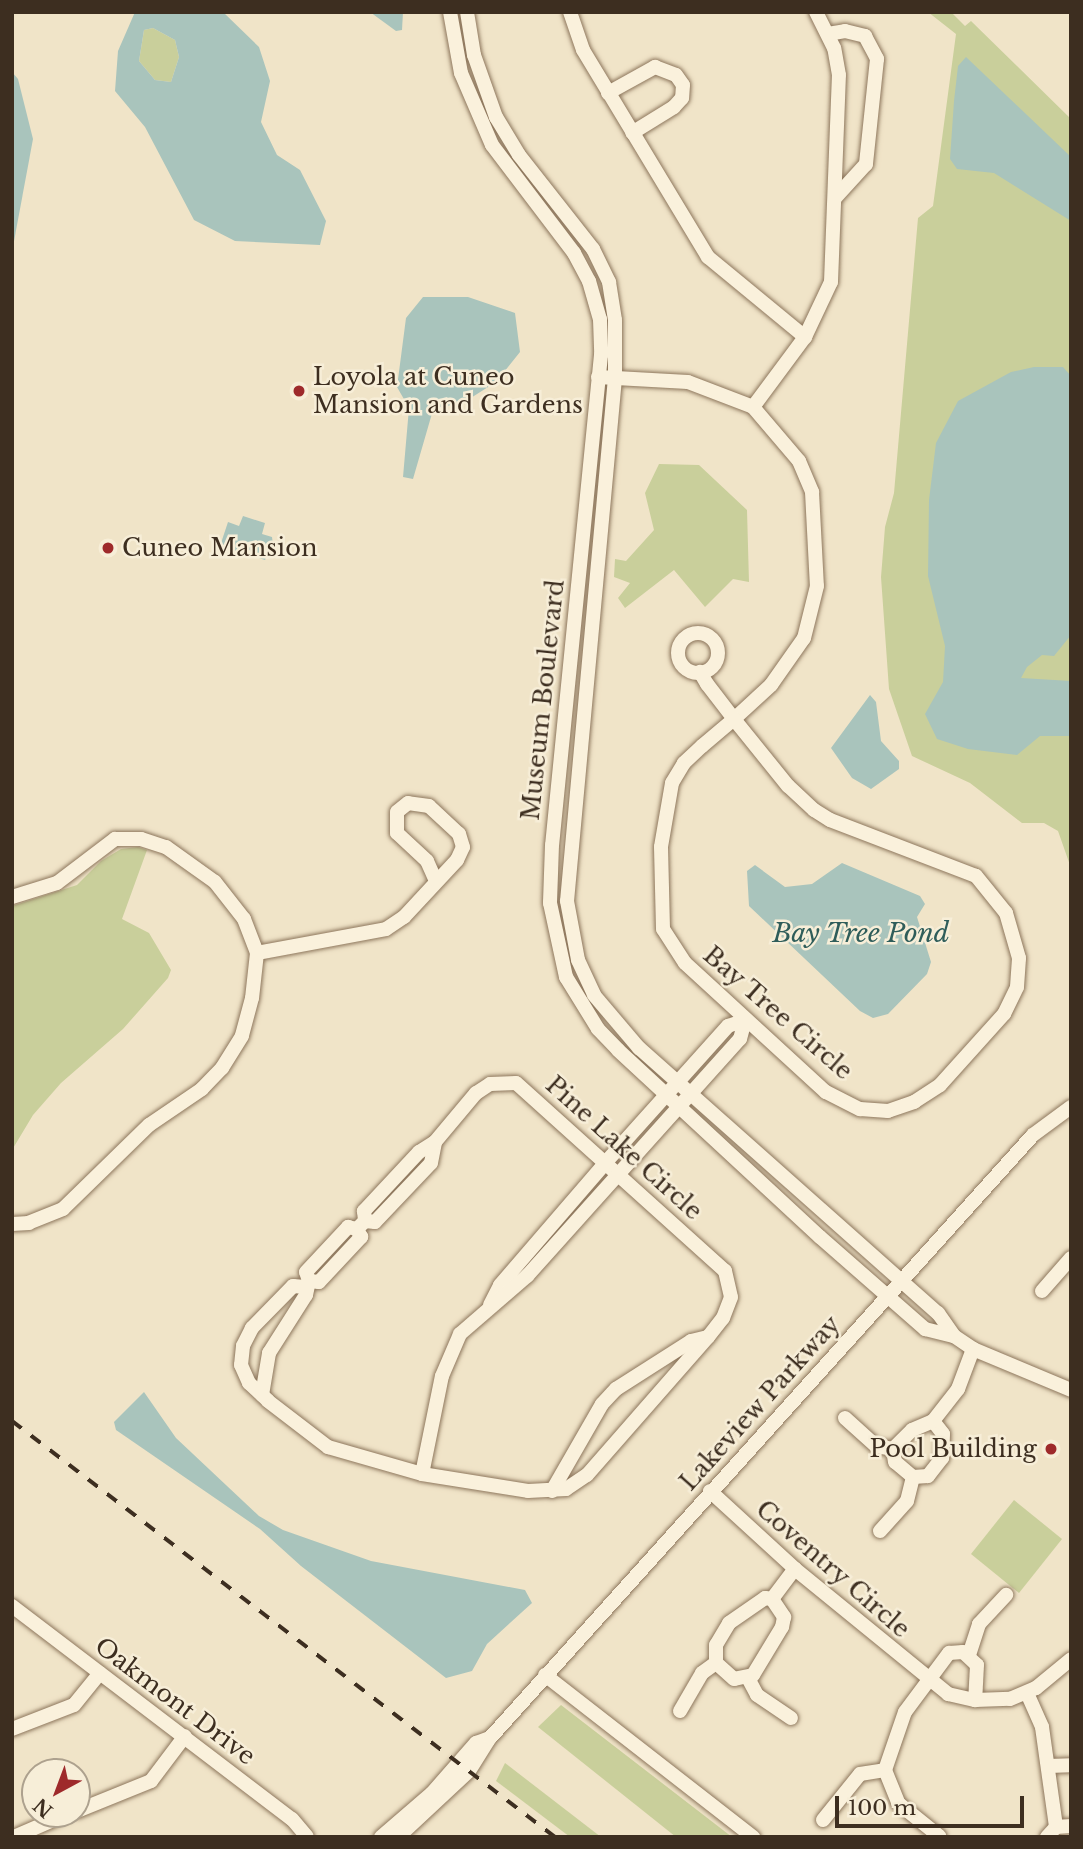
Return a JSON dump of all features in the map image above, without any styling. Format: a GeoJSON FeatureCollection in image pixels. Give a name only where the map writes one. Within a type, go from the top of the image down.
{"type":"FeatureCollection","features":[{"type":"Feature","properties":{"kind":"street","name":"Museum Boulevard"},"geometry":{"type":"LineString","coordinates":[[450,12],[461,72],[492,145],[574,253],[589,281],[600,319],[598,377],[550,903],[559,957],[574,994],[598,1029],[886,1297]]}},
{"type":"Feature","properties":{"kind":"street","name":"Museum Boulevard"},"geometry":{"type":"LineString","coordinates":[[467,12],[474,55],[496,117],[519,155],[593,249],[609,282],[615,378],[567,901],[579,960],[594,995],[639,1048],[900,1281]]}},
{"type":"Feature","properties":{"kind":"street"},"geometry":{"type":"LineString","coordinates":[[570,12],[583,50],[708,257],[805,337]]}},
{"type":"Feature","properties":{"kind":"street"},"geometry":{"type":"LineString","coordinates":[[753,407],[805,337],[831,282],[839,75],[828,34],[816,12]]}},
{"type":"Feature","properties":{"kind":"street"},"geometry":{"type":"LineString","coordinates":[[828,34],[845,30],[865,36],[877,59],[866,164],[836,197]]}},
{"type":"Feature","properties":{"kind":"street"},"geometry":{"type":"LineString","coordinates":[[608,93],[655,67],[676,75],[683,85],[682,98],[674,107],[632,133]]}},
{"type":"Feature","properties":{"kind":"street","name":"Bay Tree Circle"},"geometry":{"type":"LineString","coordinates":[[598,377],[688,382],[753,407],[799,461],[811,492],[817,586],[804,638],[787,667],[684,763],[672,783],[663,818],[659,894],[663,929],[671,948],[745,1020],[826,1092],[860,1109],[888,1111],[940,1085],[1004,1014],[1017,987],[1019,957],[1006,912],[976,876],[822,815],[788,786],[734,719]]}},
{"type":"Feature","properties":{"kind":"street"},"geometry":{"type":"LineString","coordinates":[[700,672],[734,719]]}},
{"type":"Feature","properties":{"kind":"street"},"geometry":{"type":"LineString","coordinates":[[257,953],[386,929],[404,917],[435,879],[457,860],[462,840],[429,807],[408,803],[395,819],[397,833],[427,862],[435,879]]}},
{"type":"Feature","properties":{"kind":"street"},"geometry":{"type":"LineString","coordinates":[[12,897],[57,883],[115,839],[141,839],[166,847],[215,882],[244,919],[257,953],[252,998],[242,1036],[222,1069],[202,1089],[149,1125],[64,1209],[29,1223],[12,1224]]}},
{"type":"Feature","properties":{"kind":"street"},"geometry":{"type":"LineString","coordinates":[[490,1305],[500,1284],[678,1081],[728,1026],[745,1020]]}},
{"type":"Feature","properties":{"kind":"street"},"geometry":{"type":"LineString","coordinates":[[422,1474],[442,1376],[460,1334],[490,1305],[509,1295],[527,1276],[617,1172],[740,1039],[745,1020]]}},
{"type":"Feature","properties":{"kind":"street","name":"Pine Lake Circle"},"geometry":{"type":"LineString","coordinates":[[502,1082],[529,1091],[606,1162],[725,1271],[731,1297],[723,1318],[708,1337],[587,1475],[552,1491],[422,1474],[328,1447],[249,1383],[241,1365],[243,1346],[252,1328],[293,1286],[319,1282],[360,1237],[361,1225],[375,1222],[431,1163],[435,1142],[475,1093],[502,1082]]}},
{"type":"Feature","properties":{"kind":"street","name":"Lakeview Parkway"},"geometry":{"type":"LineString","coordinates":[[398,1837],[470,1771],[486,1752],[490,1738],[545,1675],[1033,1135],[1071,1107]]}},
{"type":"Feature","properties":{"kind":"street"},"geometry":{"type":"LineString","coordinates":[[1042,1291],[1071,1258]]}},
{"type":"Feature","properties":{"kind":"street"},"geometry":{"type":"LineString","coordinates":[[900,1281],[939,1313],[954,1336]]}},
{"type":"Feature","properties":{"kind":"street"},"geometry":{"type":"LineString","coordinates":[[262,1395],[269,1353],[306,1295],[307,1284]]}},
{"type":"Feature","properties":{"kind":"street"},"geometry":{"type":"LineString","coordinates":[[886,1297],[925,1329],[954,1336],[973,1349],[1071,1390]]}},
{"type":"Feature","properties":{"kind":"street"},"geometry":{"type":"LineString","coordinates":[[552,1491],[602,1404],[616,1389],[691,1341],[708,1337]]}},
{"type":"Feature","properties":{"kind":"street"},"geometry":{"type":"LineString","coordinates":[[893,1449],[912,1430],[933,1421],[958,1389],[973,1349]]}},
{"type":"Feature","properties":{"kind":"street"},"geometry":{"type":"LineString","coordinates":[[845,1418],[876,1446],[893,1449]]}},
{"type":"Feature","properties":{"kind":"street"},"geometry":{"type":"LineString","coordinates":[[893,1449],[895,1462],[913,1477],[928,1476],[942,1458],[943,1434],[933,1421]]}},
{"type":"Feature","properties":{"kind":"street"},"geometry":{"type":"LineString","coordinates":[[880,1531],[907,1501],[913,1477]]}},
{"type":"Feature","properties":{"kind":"street","name":"Coventry Circle"},"geometry":{"type":"LineString","coordinates":[[709,1491],[795,1569],[880,1635],[926,1681],[948,1694],[975,1700],[1010,1699],[1027,1693],[1071,1659]]}},
{"type":"Feature","properties":{"kind":"street"},"geometry":{"type":"LineString","coordinates":[[772,1599],[795,1569]]}},
{"type":"Feature","properties":{"kind":"street"},"geometry":{"type":"LineString","coordinates":[[969,1655],[979,1624],[1006,1595]]}},
{"type":"Feature","properties":{"kind":"street"},"geometry":{"type":"LineString","coordinates":[[765,1598],[772,1599],[784,1617],[782,1627],[748,1678],[734,1679],[716,1663],[715,1646],[729,1623],[765,1598]]}},
{"type":"Feature","properties":{"kind":"street","name":"Oakmont Drive"},"geometry":{"type":"LineString","coordinates":[[12,1606],[292,1819],[307,1837]]}},
{"type":"Feature","properties":{"kind":"street"},"geometry":{"type":"LineString","coordinates":[[939,1836],[898,1803],[885,1770],[905,1712],[949,1653],[969,1655],[977,1665],[975,1700]]}},
{"type":"Feature","properties":{"kind":"street"},"geometry":{"type":"LineString","coordinates":[[680,1711],[702,1673],[716,1663]]}},
{"type":"Feature","properties":{"kind":"street"},"geometry":{"type":"LineString","coordinates":[[12,1729],[74,1705],[100,1673]]}},
{"type":"Feature","properties":{"kind":"street"},"geometry":{"type":"LineString","coordinates":[[545,1675],[753,1837]]}},
{"type":"Feature","properties":{"kind":"street"},"geometry":{"type":"LineString","coordinates":[[748,1678],[757,1695],[791,1718]]}},
{"type":"Feature","properties":{"kind":"street"},"geometry":{"type":"LineString","coordinates":[[1027,1693],[1042,1727],[1058,1830]]}},
{"type":"Feature","properties":{"kind":"street"},"geometry":{"type":"LineString","coordinates":[[91,1805],[151,1781],[185,1736]]}},
{"type":"Feature","properties":{"kind":"street","name":"Lakeview Parkway"},"geometry":{"type":"LineString","coordinates":[[381,1837],[432,1793],[476,1743],[490,1738]]}},
{"type":"Feature","properties":{"kind":"street"},"geometry":{"type":"LineString","coordinates":[[1048,1766],[1071,1765]]}},
{"type":"Feature","properties":{"kind":"street"},"geometry":{"type":"LineString","coordinates":[[823,1820],[860,1774],[885,1770]]}},
{"type":"Feature","properties":{"kind":"street"},"geometry":{"type":"LineString","coordinates":[[14,1837],[35,1828]]}},
{"type":"Feature","properties":{"kind":"green space"},"geometry":{"type":"Polygon","coordinates":[[[928,12],[951,12],[965,26],[971,21],[1071,119],[1071,868],[1058,831],[1044,823],[1022,823],[970,783],[912,756],[889,689],[881,577],[885,527],[894,493],[918,218],[933,206],[956,34],[928,12]]]}},
{"type":"Feature","properties":{"kind":"green space"},"geometry":{"type":"Polygon","coordinates":[[[153,28],[175,40],[179,57],[171,82],[155,80],[139,61],[144,30],[153,28]]]}},
{"type":"Feature","properties":{"kind":"green space"},"geometry":{"type":"Polygon","coordinates":[[[659,464],[699,465],[747,510],[749,582],[733,579],[705,607],[674,570],[625,608],[618,598],[630,583],[614,577],[615,559],[626,561],[654,530],[645,493],[659,464]]]}},
{"type":"Feature","properties":{"kind":"green space"},"geometry":{"type":"Polygon","coordinates":[[[138,847],[147,850],[122,919],[149,933],[171,970],[168,978],[123,1029],[61,1083],[33,1115],[12,1150],[12,906],[77,885],[101,861],[121,849],[138,847]]]}},
{"type":"Feature","properties":{"kind":"green space"},"geometry":{"type":"Polygon","coordinates":[[[1014,1500],[1062,1539],[1019,1593],[971,1554],[1014,1500]]]}},
{"type":"Feature","properties":{"kind":"green space"},"geometry":{"type":"Polygon","coordinates":[[[561,1705],[732,1837],[676,1837],[538,1727],[561,1705]]]}},
{"type":"Feature","properties":{"kind":"green space"},"geometry":{"type":"Polygon","coordinates":[[[505,1763],[601,1837],[570,1837],[496,1781],[505,1763]]]}},
{"type":"Feature","properties":{"kind":"water"},"geometry":{"type":"Polygon","coordinates":[[[135,12],[223,12],[259,47],[270,81],[261,122],[277,155],[300,170],[326,221],[320,245],[235,241],[194,220],[145,127],[115,91],[118,51],[135,12]],[[153,28],[144,30],[139,61],[155,80],[171,82],[179,57],[175,40],[153,28]]]}},
{"type":"Feature","properties":{"kind":"water"},"geometry":{"type":"Polygon","coordinates":[[[370,12],[403,12],[402,30],[396,31],[370,12]]]}},
{"type":"Feature","properties":{"kind":"water"},"geometry":{"type":"Polygon","coordinates":[[[966,57],[1071,157],[1071,221],[994,173],[957,169],[950,159],[958,66],[966,57]]]}},
{"type":"Feature","properties":{"kind":"water"},"geometry":{"type":"Polygon","coordinates":[[[12,72],[18,79],[33,139],[12,252],[12,72]]]}},
{"type":"Feature","properties":{"kind":"water"},"geometry":{"type":"Polygon","coordinates":[[[423,297],[468,297],[515,313],[520,352],[496,382],[466,401],[433,410],[413,479],[403,477],[409,408],[397,387],[406,318],[423,297]]]}},
{"type":"Feature","properties":{"kind":"water"},"geometry":{"type":"Polygon","coordinates":[[[1034,367],[1063,367],[1071,376],[1071,635],[1054,656],[1042,655],[1027,667],[1021,678],[1071,681],[1071,736],[1040,736],[1017,755],[968,749],[937,739],[925,714],[943,682],[945,646],[928,576],[929,500],[936,443],[958,401],[1011,372],[1034,367]]]}},
{"type":"Feature","properties":{"kind":"water"},"geometry":{"type":"Polygon","coordinates":[[[243,516],[265,523],[262,534],[272,537],[273,545],[265,560],[220,546],[228,522],[239,526],[243,516]]]}},
{"type":"Feature","properties":{"kind":"water"},"geometry":{"type":"Polygon","coordinates":[[[870,695],[876,702],[881,741],[899,761],[899,769],[871,789],[852,778],[831,748],[870,695]]]}},
{"type":"Feature","properties":{"kind":"water","name":"Bay Tree Pond"},"geometry":{"type":"Polygon","coordinates":[[[842,863],[920,896],[925,904],[917,917],[931,962],[927,974],[888,1014],[873,1018],[860,1011],[749,906],[747,871],[755,865],[785,887],[812,884],[842,863]]]}},
{"type":"Feature","properties":{"kind":"water"},"geometry":{"type":"Polygon","coordinates":[[[144,1392],[176,1438],[259,1516],[283,1530],[371,1561],[525,1590],[532,1603],[487,1644],[472,1671],[446,1678],[301,1566],[260,1529],[116,1430],[114,1422],[144,1392]]]}},
{"type":"Feature","properties":{"kind":"railway"},"geometry":{"type":"LineString","coordinates":[[12,1421],[555,1837]]}},
{"type":"Feature","properties":{"kind":"place","name":"Loyola at Cuneo Mansion and Gardens"},"geometry":{"type":"Point","coordinates":[299,391]}},
{"type":"Feature","properties":{"kind":"place","name":"Cuneo Mansion"},"geometry":{"type":"Point","coordinates":[108,548]}},
{"type":"Feature","properties":{"kind":"place","name":"Pool Building"},"geometry":{"type":"Point","coordinates":[1051,1449]}}]}
